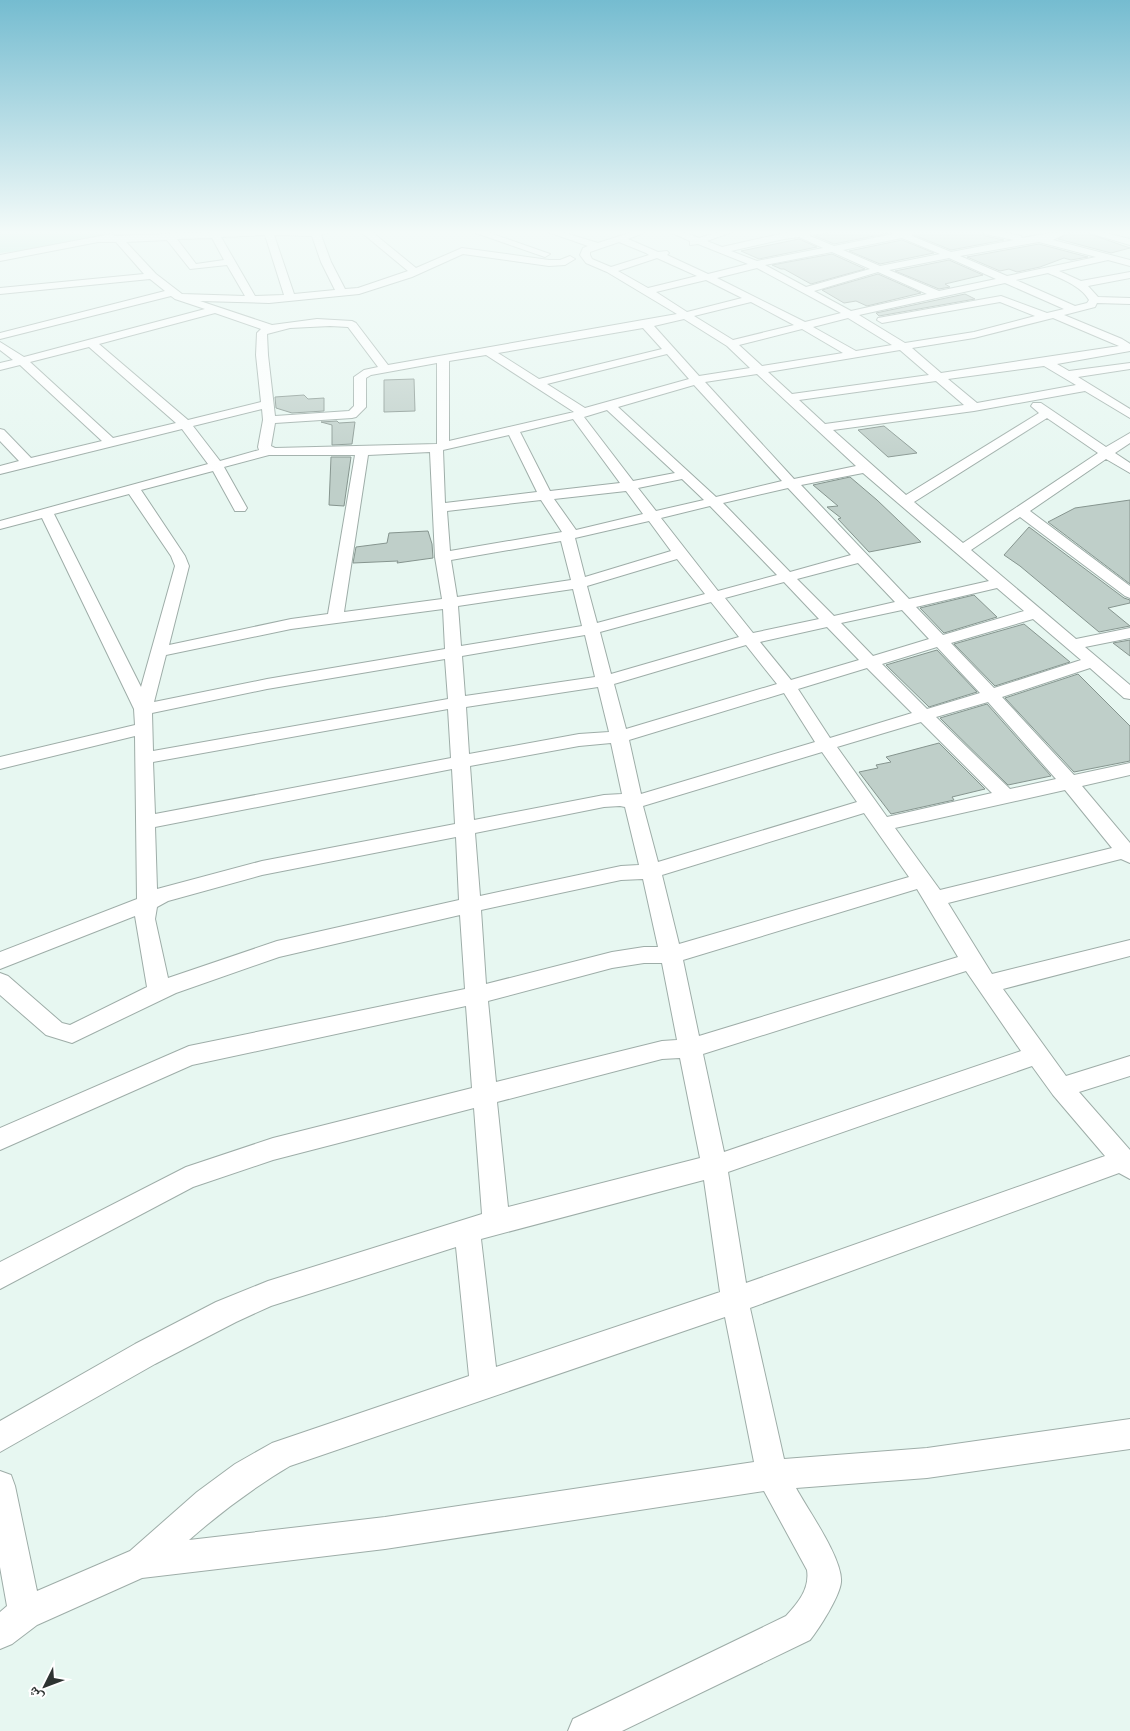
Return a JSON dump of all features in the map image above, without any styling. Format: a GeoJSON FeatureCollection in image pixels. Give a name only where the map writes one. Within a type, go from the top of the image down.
{"type":"FeatureCollection","features":[{"type":"Feature","properties":{"kind":"street"},"geometry":{"type":"LineString","coordinates":[[0,336],[100,313]]}},
{"type":"Feature","properties":{"kind":"street"},"geometry":{"type":"LineString","coordinates":[[0,367],[205,313]]}},
{"type":"Feature","properties":{"kind":"street"},"geometry":{"type":"LineString","coordinates":[[223,313],[268,328],[348,323],[352,325],[385,369]]}},
{"type":"Feature","properties":{"kind":"street"},"geometry":{"type":"LineString","coordinates":[[682,313],[732,344],[866,468],[1130,694]]}},
{"type":"Feature","properties":{"kind":"street"},"geometry":{"type":"LineString","coordinates":[[269,420],[352,414],[360,407],[360,375],[699,313]]}},
{"type":"Feature","properties":{"kind":"street"},"geometry":{"type":"LineString","coordinates":[[780,313],[853,354]]}},
{"type":"Feature","properties":{"kind":"street"},"geometry":{"type":"LineString","coordinates":[[732,344],[855,313]]}},
{"type":"Feature","properties":{"kind":"street"},"geometry":{"type":"LineString","coordinates":[[864,323],[922,313]]}},
{"type":"Feature","properties":{"kind":"street"},"geometry":{"type":"LineString","coordinates":[[789,398],[1128,350],[1129,348],[1127,345],[1041,313]]}},
{"type":"Feature","properties":{"kind":"street"},"geometry":{"type":"LineString","coordinates":[[0,525],[269,451],[362,451],[439,447],[580,414],[698,380],[994,331],[1058,313]]}},
{"type":"Feature","properties":{"kind":"street"},"geometry":{"type":"LineString","coordinates":[[850,314],[902,346],[974,407]]}},
{"type":"Feature","properties":{"kind":"street"},"geometry":{"type":"LineString","coordinates":[[646,324],[755,445],[940,640],[1070,783],[1128,852],[935,899]]}},
{"type":"Feature","properties":{"kind":"street"},"geometry":{"type":"LineString","coordinates":[[268,328],[262,333],[262,355],[269,420],[264,448],[269,451]]}},
{"type":"Feature","properties":{"kind":"street"},"geometry":{"type":"LineString","coordinates":[[92,343],[184,423],[217,466],[240,508]]}},
{"type":"Feature","properties":{"kind":"street"},"geometry":{"type":"LineString","coordinates":[[0,345],[22,361],[110,442]]}},
{"type":"Feature","properties":{"kind":"street"},"geometry":{"type":"LineString","coordinates":[[537,383],[670,350]]}},
{"type":"Feature","properties":{"kind":"street"},"geometry":{"type":"LineString","coordinates":[[141,1562],[208,1503],[246,1475],[283,1454],[735,1300],[901,1239],[1126,1164],[1061,1088],[1036,1055],[971,961],[935,899],[826,745],[788,687],[680,553],[580,414],[537,383],[486,351]]}},
{"type":"Feature","properties":{"kind":"street"},"geometry":{"type":"LineString","coordinates":[[443,359],[438,510],[442,557],[450,603],[476,995],[496,1222]]}},
{"type":"Feature","properties":{"kind":"street"},"geometry":{"type":"LineString","coordinates":[[1046,362],[1130,414]]}},
{"type":"Feature","properties":{"kind":"street"},"geometry":{"type":"LineString","coordinates":[[1067,375],[1130,366]]}},
{"type":"Feature","properties":{"kind":"street"},"geometry":{"type":"LineString","coordinates":[[823,428],[974,407],[1087,387]]}},
{"type":"Feature","properties":{"kind":"street"},"geometry":{"type":"LineString","coordinates":[[1025,398],[1130,469]]}},
{"type":"Feature","properties":{"kind":"street"},"geometry":{"type":"LineString","coordinates":[[0,470],[267,404]]}},
{"type":"Feature","properties":{"kind":"street"},"geometry":{"type":"LineString","coordinates":[[610,406],[645,436],[684,476],[713,501],[871,663],[1006,796]]}},
{"type":"Feature","properties":{"kind":"street"},"geometry":{"type":"LineString","coordinates":[[906,501],[1047,413]]}},
{"type":"Feature","properties":{"kind":"street"},"geometry":{"type":"LineString","coordinates":[[513,430],[546,497],[570,532],[567,536],[619,737],[633,803],[652,871],[691,1048],[714,1166],[735,1300],[772,1475],[824,1566],[825,1583],[809,1615],[798,1628],[585,1731]]}},
{"type":"Feature","properties":{"kind":"street"},"geometry":{"type":"LineString","coordinates":[[0,433],[28,463]]}},
{"type":"Feature","properties":{"kind":"street"},"geometry":{"type":"LineString","coordinates":[[962,550],[1130,437]]}},
{"type":"Feature","properties":{"kind":"street"},"geometry":{"type":"LineString","coordinates":[[335,618],[362,451]]}},
{"type":"Feature","properties":{"kind":"street"},"geometry":{"type":"LineString","coordinates":[[442,557],[567,536],[792,483],[866,468]]}},
{"type":"Feature","properties":{"kind":"street"},"geometry":{"type":"LineString","coordinates":[[438,510],[443,507],[546,497],[630,486],[684,476]]}},
{"type":"Feature","properties":{"kind":"street"},"geometry":{"type":"LineString","coordinates":[[133,489],[178,556],[182,566],[143,709],[148,902],[144,920],[160,991]]}},
{"type":"Feature","properties":{"kind":"street"},"geometry":{"type":"LineString","coordinates":[[1021,511],[1130,592]]}},
{"type":"Feature","properties":{"kind":"street"},"geometry":{"type":"LineString","coordinates":[[46,512],[143,709]]}},
{"type":"Feature","properties":{"kind":"street"},"geometry":{"type":"LineString","coordinates":[[158,652],[258,630],[580,583],[680,553]]}},
{"type":"Feature","properties":{"kind":"street"},"geometry":{"type":"LineString","coordinates":[[143,709],[267,684],[453,651],[592,629],[862,557]]}},
{"type":"Feature","properties":{"kind":"street"},"geometry":{"type":"LineString","coordinates":[[144,758],[456,703],[605,681],[750,640],[1001,583]]}},
{"type":"Feature","properties":{"kind":"street"},"geometry":{"type":"LineString","coordinates":[[146,822],[579,740],[619,737],[871,663],[1035,612]]}},
{"type":"Feature","properties":{"kind":"street"},"geometry":{"type":"LineString","coordinates":[[1073,645],[1130,633]]}},
{"type":"Feature","properties":{"kind":"street"},"geometry":{"type":"LineString","coordinates":[[0,960],[148,902],[161,895],[262,868],[464,828],[604,802],[620,800],[633,803],[991,696],[1093,662]]}},
{"type":"Feature","properties":{"kind":"street"},"geometry":{"type":"LineString","coordinates":[[0,763],[144,728]]}},
{"type":"Feature","properties":{"kind":"street"},"geometry":{"type":"LineString","coordinates":[[883,824],[1130,769]]}},
{"type":"Feature","properties":{"kind":"street"},"geometry":{"type":"LineString","coordinates":[[0,982],[54,1029],[72,1034],[160,991],[224,966],[276,949],[621,873],[652,871],[869,805]]}},
{"type":"Feature","properties":{"kind":"street"},"geometry":{"type":"LineString","coordinates":[[0,1139],[189,1056],[476,995],[612,960],[644,955],[671,955],[922,881]]}},
{"type":"Feature","properties":{"kind":"street"},"geometry":{"type":"LineString","coordinates":[[987,984],[1130,948]]}},
{"type":"Feature","properties":{"kind":"street"},"geometry":{"type":"LineString","coordinates":[[0,1276],[186,1178],[213,1168],[273,1149],[662,1050],[691,1048],[971,961]]}},
{"type":"Feature","properties":{"kind":"street"},"geometry":{"type":"LineString","coordinates":[[0,1437],[145,1354],[226,1312],[268,1294],[496,1222],[714,1166],[1036,1055]]}},
{"type":"Feature","properties":{"kind":"street"},"geometry":{"type":"LineString","coordinates":[[1061,1088],[1130,1066]]}},
{"type":"Feature","properties":{"kind":"street"},"geometry":{"type":"LineString","coordinates":[[467,1231],[484,1386]]}},
{"type":"Feature","properties":{"kind":"street"},"geometry":{"type":"LineString","coordinates":[[0,1632],[25,1613],[141,1562],[385,1533],[772,1475],[927,1463],[1130,1434]]}},
{"type":"Feature","properties":{"kind":"street"},"geometry":{"type":"LineString","coordinates":[[0,1486],[25,1613]]}},
{"type":"Feature","properties":{"kind":"building"},"geometry":{"type":"Polygon","coordinates":[[[877,313],[897,313],[879,316],[877,313]]]}},
{"type":"Feature","properties":{"kind":"building"},"geometry":{"type":"Polygon","coordinates":[[[414,379],[415,411],[384,412],[384,380],[414,379]]]}},
{"type":"Feature","properties":{"kind":"building"},"geometry":{"type":"Polygon","coordinates":[[[304,395],[308,399],[324,398],[324,411],[292,413],[276,408],[275,397],[304,395]]]}},
{"type":"Feature","properties":{"kind":"building"},"geometry":{"type":"Polygon","coordinates":[[[337,421],[339,423],[355,422],[352,444],[332,445],[332,425],[321,422],[337,421]]]}},
{"type":"Feature","properties":{"kind":"building"},"geometry":{"type":"Polygon","coordinates":[[[884,426],[917,453],[888,457],[858,430],[884,426]]]}},
{"type":"Feature","properties":{"kind":"building"},"geometry":{"type":"Polygon","coordinates":[[[331,457],[351,457],[344,506],[329,505],[331,457]]]}},
{"type":"Feature","properties":{"kind":"building"},"geometry":{"type":"Polygon","coordinates":[[[850,477],[921,542],[869,552],[838,519],[841,518],[827,507],[838,506],[813,485],[850,477]]]}},
{"type":"Feature","properties":{"kind":"building"},"geometry":{"type":"Polygon","coordinates":[[[1130,500],[1130,584],[1048,522],[1075,508],[1130,500]]]}},
{"type":"Feature","properties":{"kind":"building"},"geometry":{"type":"Polygon","coordinates":[[[1029,527],[1124,598],[1130,600],[1130,603],[1108,608],[1130,626],[1099,632],[1020,566],[1004,555],[1029,527]]]}},
{"type":"Feature","properties":{"kind":"building"},"geometry":{"type":"Polygon","coordinates":[[[428,531],[432,544],[433,558],[397,563],[398,561],[353,563],[356,547],[387,543],[389,533],[428,531]]]}},
{"type":"Feature","properties":{"kind":"building"},"geometry":{"type":"Polygon","coordinates":[[[974,595],[997,617],[944,633],[920,608],[974,595]]]}},
{"type":"Feature","properties":{"kind":"building"},"geometry":{"type":"Polygon","coordinates":[[[1024,624],[1070,662],[995,686],[954,644],[1024,624]]]}},
{"type":"Feature","properties":{"kind":"building"},"geometry":{"type":"Polygon","coordinates":[[[1130,640],[1130,656],[1113,643],[1130,640]]]}},
{"type":"Feature","properties":{"kind":"building"},"geometry":{"type":"Polygon","coordinates":[[[937,650],[977,692],[929,707],[886,665],[937,650]]]}},
{"type":"Feature","properties":{"kind":"building"},"geometry":{"type":"Polygon","coordinates":[[[1078,674],[1130,726],[1130,761],[1074,772],[1005,698],[1078,674]]]}},
{"type":"Feature","properties":{"kind":"building"},"geometry":{"type":"Polygon","coordinates":[[[987,704],[1051,776],[1008,785],[940,718],[987,704]]]}},
{"type":"Feature","properties":{"kind":"building"},"geometry":{"type":"Polygon","coordinates":[[[939,743],[985,789],[952,797],[954,800],[891,814],[859,772],[878,768],[876,765],[891,762],[886,757],[939,743]]]}}]}
